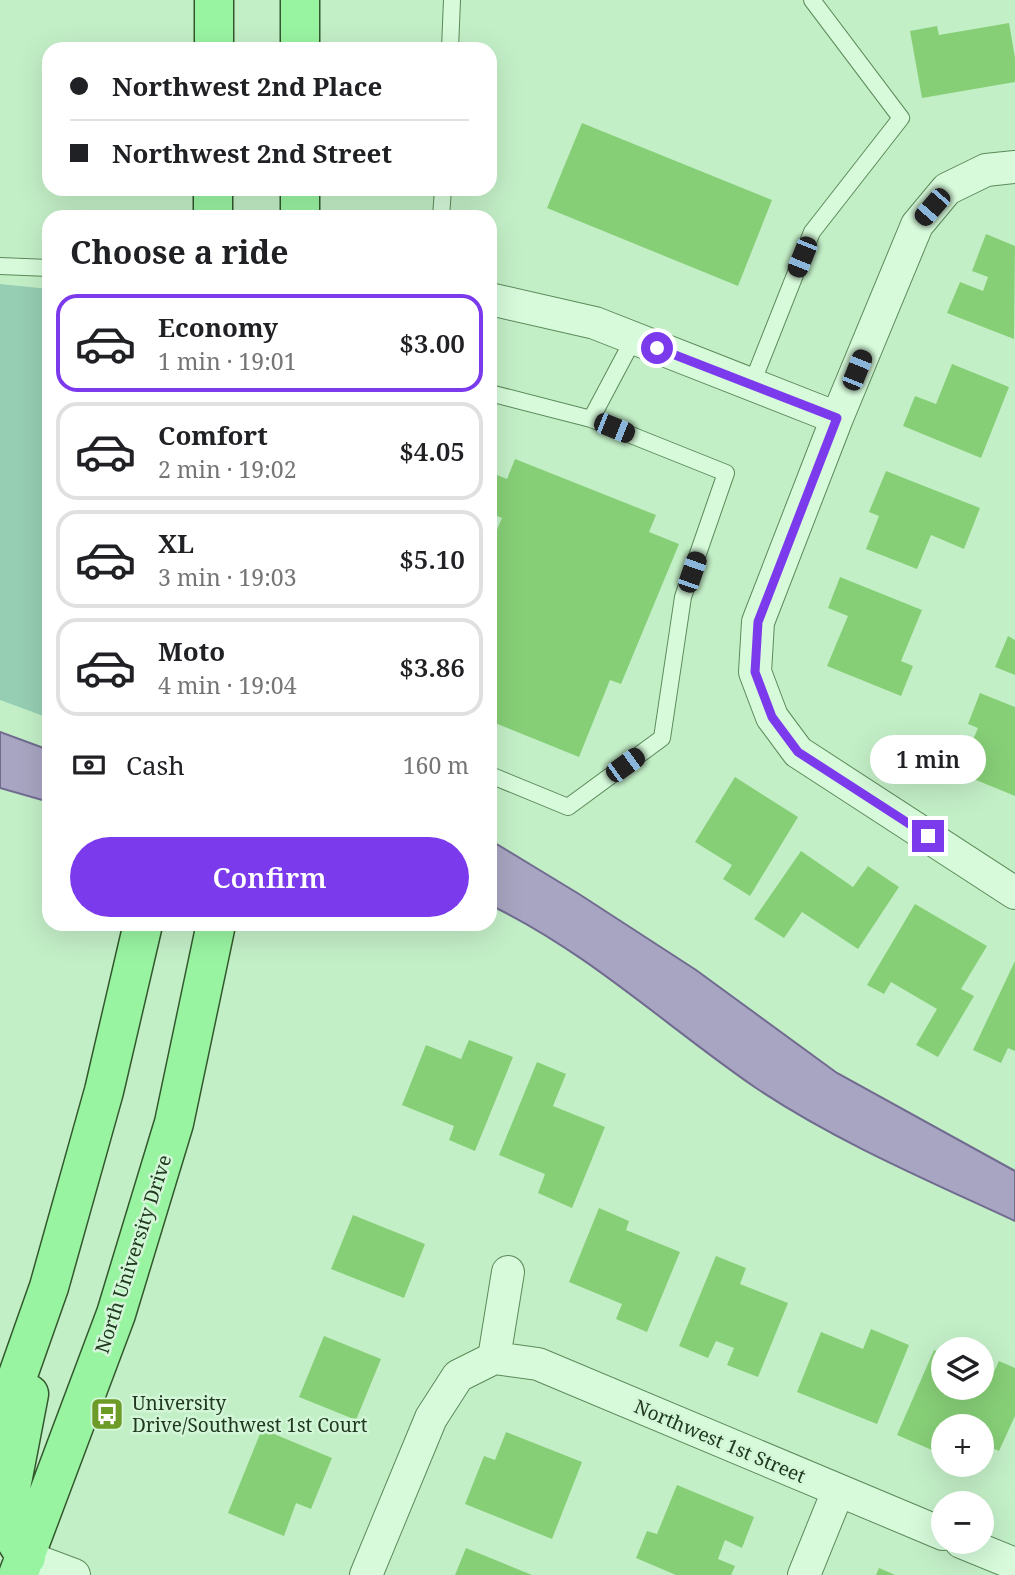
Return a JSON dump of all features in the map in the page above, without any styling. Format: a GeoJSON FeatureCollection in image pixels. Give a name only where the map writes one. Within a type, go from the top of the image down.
{"type":"FeatureCollection","features":[{"type":"Feature","properties":{"kind":"main road"},"geometry":{"type":"LineString","coordinates":[[214,42],[215,0]]}},
{"type":"Feature","properties":{"kind":"main road"},"geometry":{"type":"LineString","coordinates":[[300,0],[300,42]]}},
{"type":"Feature","properties":{"kind":"main road"},"geometry":{"type":"LineString","coordinates":[[0,1426],[49,1287],[104,1091],[142,931]]}},
{"type":"Feature","properties":{"kind":"main road","name":"North University Drive"},"geometry":{"type":"LineString","coordinates":[[22,1566],[116,1314],[174,1124],[215,931]]}},
{"type":"Feature","properties":{"kind":"main road"},"geometry":{"type":"LineString","coordinates":[[22,1566],[9,1530],[9,1498],[49,1287]]}},
{"type":"Feature","properties":{"kind":"street"},"geometry":{"type":"LineString","coordinates":[[1000,168],[947,189],[917,225],[837,418],[758,622],[755,672],[772,717],[798,752],[1015,893]]}},
{"type":"Feature","properties":{"kind":"street"},"geometry":{"type":"LineString","coordinates":[[497,301],[595,323],[837,418]]}},
{"type":"Feature","properties":{"kind":"street"},"geometry":{"type":"LineString","coordinates":[[366,1575],[431,1418],[458,1376],[494,1358],[508,1272]]}},
{"type":"Feature","properties":{"kind":"street","name":"Northwest 1st Street"},"geometry":{"type":"LineString","coordinates":[[494,1358],[538,1364],[931,1529]]}},
{"type":"Feature","properties":{"kind":"street"},"geometry":{"type":"LineString","coordinates":[[804,1575],[838,1492]]}},
{"type":"Feature","properties":{"kind":"street"},"geometry":{"type":"LineString","coordinates":[[990,1554],[1015,1564]]}},
{"type":"Feature","properties":{"kind":"street"},"geometry":{"type":"LineString","coordinates":[[22,1566],[74,1575]]}},
{"type":"Feature","properties":{"kind":"lane"},"geometry":{"type":"LineString","coordinates":[[450,42],[452,0]]}},
{"type":"Feature","properties":{"kind":"lane"},"geometry":{"type":"LineString","coordinates":[[751,386],[812,232],[901,118],[812,0]]}},
{"type":"Feature","properties":{"kind":"lane"},"geometry":{"type":"LineString","coordinates":[[0,266],[42,268]]}},
{"type":"Feature","properties":{"kind":"lane"},"geometry":{"type":"LineString","coordinates":[[591,419],[634,338]]}},
{"type":"Feature","properties":{"kind":"lane"},"geometry":{"type":"LineString","coordinates":[[497,395],[591,419],[726,473],[683,597],[662,738],[568,807],[497,778]]}},
{"type":"Feature","properties":{"kind":"green space"},"geometry":{"type":"Polygon","coordinates":[[[0,284],[42,288],[42,715],[0,700],[0,284]]]}},
{"type":"Feature","properties":{"kind":"shaded area"},"geometry":{"type":"Polygon","coordinates":[[[0,732],[42,747],[42,800],[0,788],[0,732]]]}},
{"type":"Feature","properties":{"kind":"shaded area"},"geometry":{"type":"Polygon","coordinates":[[[497,844],[696,970],[837,1073],[1015,1171],[1015,1221],[883,1159],[787,1108],[723,1065],[594,967],[497,909],[497,844]]]}},
{"type":"Feature","properties":{"kind":"building"},"geometry":{"type":"Polygon","coordinates":[[[1009,23],[1015,58],[1015,82],[922,98],[910,31],[937,26],[939,35],[1009,23]]]}},
{"type":"Feature","properties":{"kind":"building"},"geometry":{"type":"Polygon","coordinates":[[[582,123],[772,200],[738,286],[547,208],[582,123]]]}},
{"type":"Feature","properties":{"kind":"building"},"geometry":{"type":"Polygon","coordinates":[[[986,234],[1015,246],[1014,339],[947,313],[960,282],[983,291],[988,277],[972,271],[986,234]]]}},
{"type":"Feature","properties":{"kind":"building"},"geometry":{"type":"Polygon","coordinates":[[[952,364],[1009,387],[981,458],[903,426],[915,396],[936,404],[952,364]]]}},
{"type":"Feature","properties":{"kind":"building"},"geometry":{"type":"Polygon","coordinates":[[[515,459],[656,515],[649,532],[679,544],[621,684],[610,680],[579,757],[497,724],[497,530],[502,518],[497,516],[497,475],[507,479],[515,459]]]}},
{"type":"Feature","properties":{"kind":"building"},"geometry":{"type":"Polygon","coordinates":[[[886,471],[980,508],[964,549],[931,535],[917,569],[866,549],[879,516],[869,512],[886,471]]]}},
{"type":"Feature","properties":{"kind":"building"},"geometry":{"type":"Polygon","coordinates":[[[840,577],[922,610],[901,661],[913,666],[901,696],[827,666],[848,616],[828,608],[840,577]]]}},
{"type":"Feature","properties":{"kind":"building"},"geometry":{"type":"Polygon","coordinates":[[[1008,636],[1015,640],[1015,675],[995,667],[1008,636]]]}},
{"type":"Feature","properties":{"kind":"building"},"geometry":{"type":"Polygon","coordinates":[[[980,693],[1015,707],[1015,796],[959,773],[978,728],[968,724],[980,693]]]}},
{"type":"Feature","properties":{"kind":"building"},"geometry":{"type":"Polygon","coordinates":[[[735,777],[798,817],[750,896],[723,879],[732,865],[695,842],[735,777]]]}},
{"type":"Feature","properties":{"kind":"building"},"geometry":{"type":"Polygon","coordinates":[[[801,851],[853,887],[868,866],[899,887],[858,949],[802,912],[784,938],[754,919],[801,851]]]}},
{"type":"Feature","properties":{"kind":"building"},"geometry":{"type":"Polygon","coordinates":[[[915,904],[987,946],[961,989],[974,996],[938,1057],[916,1045],[937,1009],[891,982],[884,994],[867,985],[915,904]]]}},
{"type":"Feature","properties":{"kind":"building"},"geometry":{"type":"Polygon","coordinates":[[[1015,961],[1015,1051],[1008,1048],[1001,1063],[973,1050],[1015,961]]]}},
{"type":"Feature","properties":{"kind":"building"},"geometry":{"type":"Polygon","coordinates":[[[469,1040],[513,1057],[475,1151],[449,1140],[454,1126],[402,1105],[426,1045],[461,1059],[469,1040]]]}},
{"type":"Feature","properties":{"kind":"building"},"geometry":{"type":"Polygon","coordinates":[[[537,1062],[566,1074],[553,1106],[605,1127],[572,1208],[538,1193],[545,1174],[499,1155],[537,1062]]]}},
{"type":"Feature","properties":{"kind":"building"},"geometry":{"type":"Polygon","coordinates":[[[599,1208],[629,1221],[626,1230],[680,1252],[647,1332],[616,1319],[622,1304],[569,1282],[599,1208]]]}},
{"type":"Feature","properties":{"kind":"building"},"geometry":{"type":"Polygon","coordinates":[[[353,1215],[425,1244],[404,1298],[331,1269],[353,1215]]]}},
{"type":"Feature","properties":{"kind":"building"},"geometry":{"type":"Polygon","coordinates":[[[716,1256],[746,1268],[740,1284],[788,1303],[758,1377],[727,1365],[734,1348],[716,1341],[708,1358],[679,1346],[716,1256]]]}},
{"type":"Feature","properties":{"kind":"building"},"geometry":{"type":"Polygon","coordinates":[[[871,1329],[909,1345],[877,1424],[797,1392],[821,1332],[863,1349],[871,1329]]]}},
{"type":"Feature","properties":{"kind":"building"},"geometry":{"type":"Polygon","coordinates":[[[324,1336],[381,1359],[356,1420],[299,1397],[324,1336]]]}},
{"type":"Feature","properties":{"kind":"building"},"geometry":{"type":"Polygon","coordinates":[[[931,1357],[931,1400],[994,1400],[994,1372],[999,1361],[1015,1368],[1015,1416],[999,1451],[994,1449],[994,1414],[931,1414],[931,1450],[897,1435],[931,1357]]]}},
{"type":"Feature","properties":{"kind":"building"},"geometry":{"type":"Polygon","coordinates":[[[262,1429],[332,1458],[311,1509],[296,1503],[284,1536],[228,1513],[262,1429]]]}},
{"type":"Feature","properties":{"kind":"building"},"geometry":{"type":"Polygon","coordinates":[[[506,1432],[582,1462],[552,1539],[465,1504],[484,1456],[495,1460],[506,1432]]]}},
{"type":"Feature","properties":{"kind":"building"},"geometry":{"type":"Polygon","coordinates":[[[677,1485],[754,1517],[742,1548],[725,1540],[718,1559],[735,1566],[731,1575],[676,1575],[636,1558],[647,1531],[657,1534],[677,1485]]]}},
{"type":"Feature","properties":{"kind":"building"},"geometry":{"type":"Polygon","coordinates":[[[466,1548],[532,1575],[455,1575],[466,1548]]]}},
{"type":"Feature","properties":{"kind":"building"},"geometry":{"type":"Polygon","coordinates":[[[879,1568],[895,1575],[876,1575],[879,1568]]]}},
{"type":"Feature","properties":{"kind":"place","name":"University Drive/Southwest 1st Court"},"geometry":{"type":"Point","coordinates":[107,1414]}},
{"type":"Feature","properties":{"kind":"route"},"geometry":{"type":"LineString","coordinates":[[657,348],[837,418],[758,622],[755,672],[772,717],[798,752],[928,836]]}}]}
